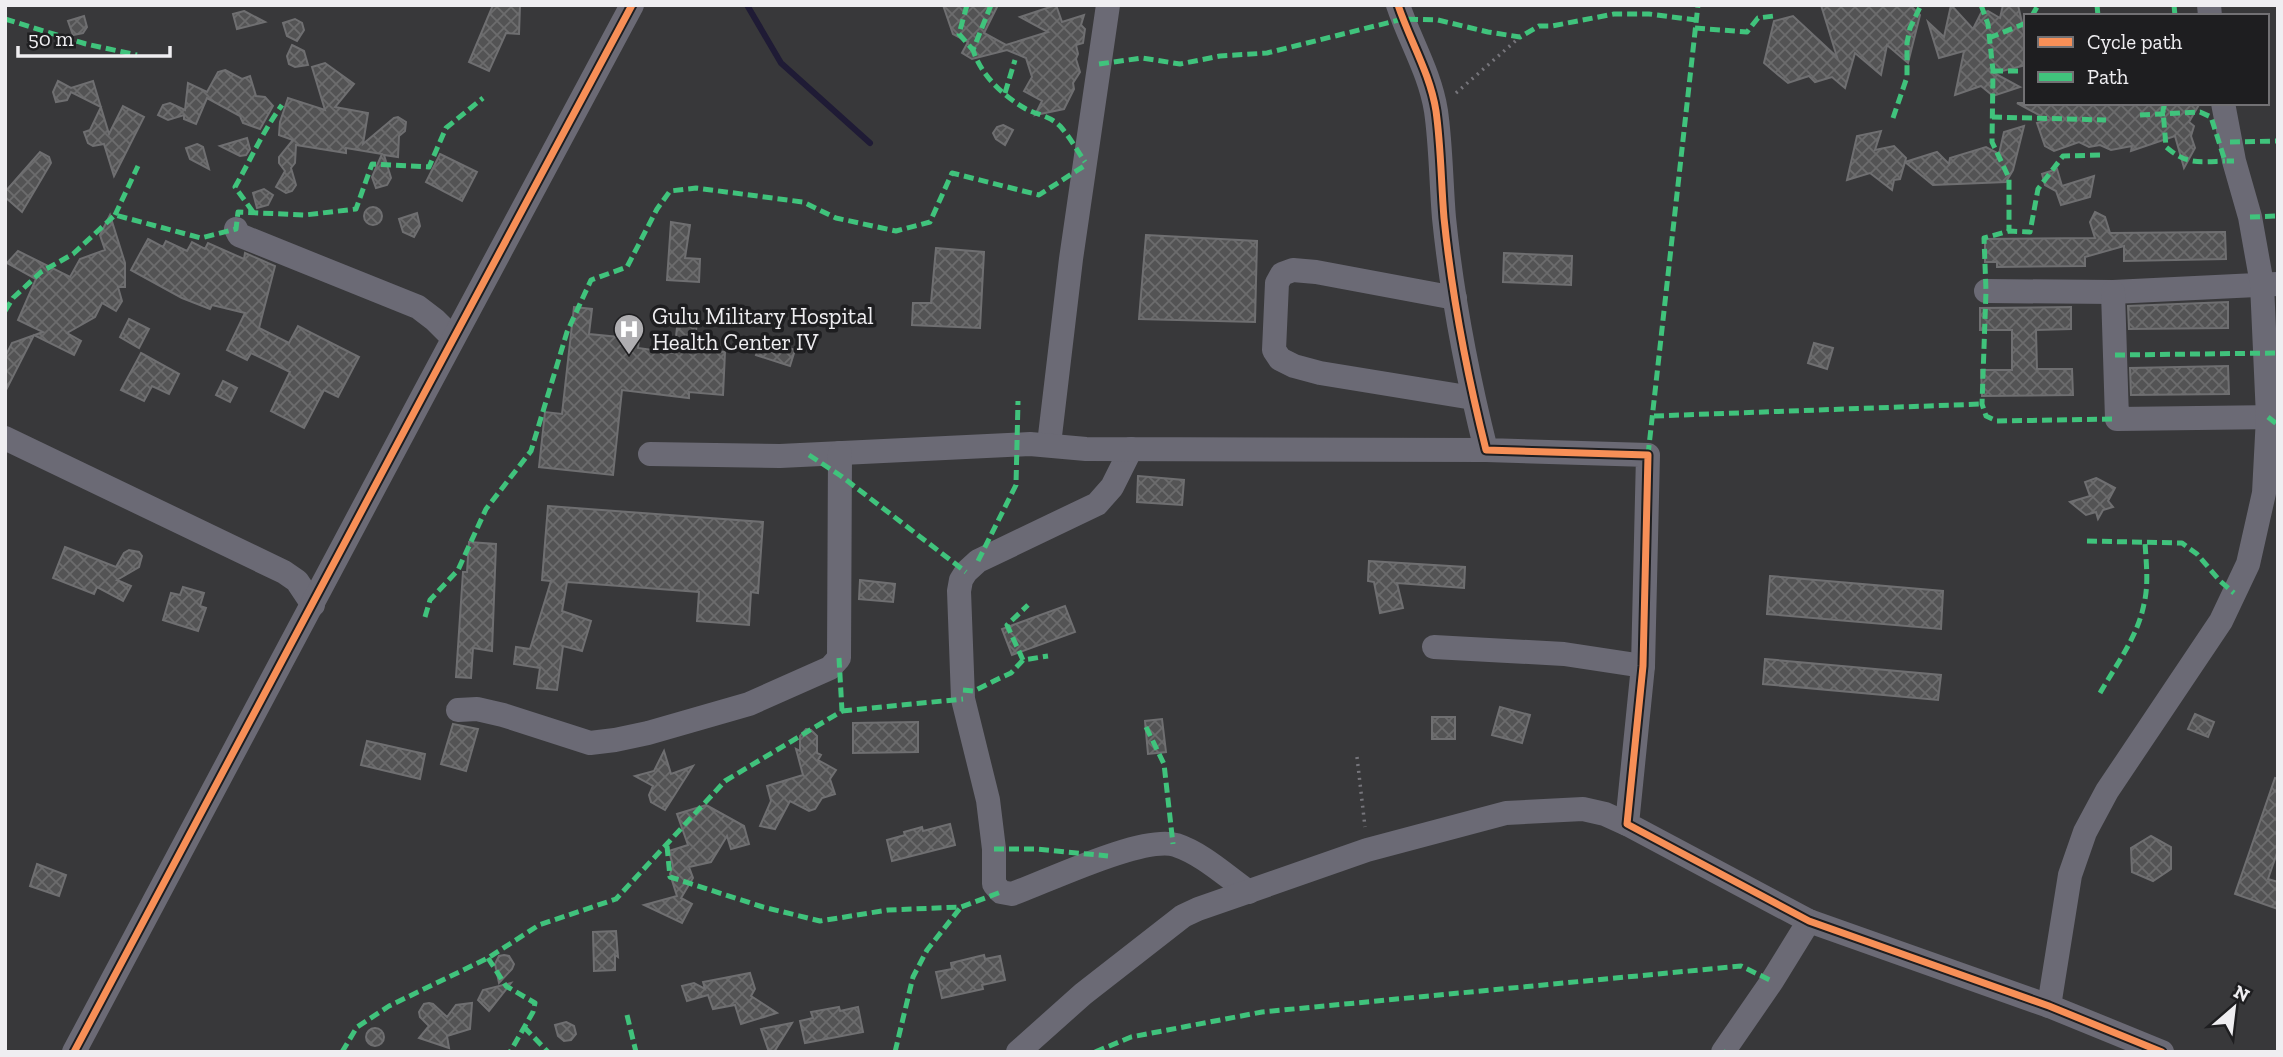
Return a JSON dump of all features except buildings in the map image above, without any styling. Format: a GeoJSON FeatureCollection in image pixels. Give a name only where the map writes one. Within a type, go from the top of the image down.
{"type":"FeatureCollection","features":[{"type":"Feature","properties":{"kind":"street"},"geometry":{"type":"LineString","coordinates":[[74,1052],[632,5]]}},
{"type":"Feature","properties":{"kind":"street"},"geometry":{"type":"LineString","coordinates":[[1049,444],[1070,259],[1108,5]]}},
{"type":"Feature","properties":{"kind":"street"},"geometry":{"type":"LineString","coordinates":[[1398,5],[1426,73],[1436,110],[1444,220],[1455,298],[1473,398],[1486,450]]}},
{"type":"Feature","properties":{"kind":"street"},"geometry":{"type":"LineString","coordinates":[[2049,1006],[2070,875],[2085,832],[2107,791],[2221,621],[2248,564],[2264,493],[2273,417],[2270,284],[2234,161],[2223,105]]}},
{"type":"Feature","properties":{"kind":"street"},"geometry":{"type":"LineString","coordinates":[[236,229],[239,235],[418,307],[453,338]]}},
{"type":"Feature","properties":{"kind":"street"},"geometry":{"type":"LineString","coordinates":[[1455,298],[1293,270],[1282,274],[1277,283],[1274,350],[1280,359],[1320,373],[1473,398]]}},
{"type":"Feature","properties":{"kind":"street"},"geometry":{"type":"LineString","coordinates":[[1986,291],[2113,292],[2270,284]]}},
{"type":"Feature","properties":{"kind":"street"},"geometry":{"type":"LineString","coordinates":[[2113,292],[2117,419],[2273,417]]}},
{"type":"Feature","properties":{"kind":"street"},"geometry":{"type":"LineString","coordinates":[[5,438],[284,572],[297,582],[313,605]]}},
{"type":"Feature","properties":{"kind":"street"},"geometry":{"type":"LineString","coordinates":[[650,454],[701,456],[840,453],[1049,444],[1086,449],[1486,450],[1648,455],[1643,666],[1627,824]]}},
{"type":"Feature","properties":{"kind":"street"},"geometry":{"type":"LineString","coordinates":[[1131,449],[1112,487],[1097,504],[978,561],[961,580],[959,591],[963,699],[988,800],[994,849],[994,884],[1000,892],[1012,894],[1108,856],[1158,844],[1173,844],[1192,851],[1249,892]]}},
{"type":"Feature","properties":{"kind":"street"},"geometry":{"type":"LineString","coordinates":[[458,710],[477,709],[503,715],[590,743],[648,733],[749,704],[830,668],[839,658],[840,453]]}},
{"type":"Feature","properties":{"kind":"street"},"geometry":{"type":"LineString","coordinates":[[1434,647],[1564,654],[1643,666]]}},
{"type":"Feature","properties":{"kind":"street"},"geometry":{"type":"LineString","coordinates":[[1018,1052],[1083,994],[1183,916],[1367,850],[1506,813],[1583,809],[1605,814],[1627,824],[1809,921],[2049,1006],[2162,1052]]}},
{"type":"Feature","properties":{"kind":"street"},"geometry":{"type":"LineString","coordinates":[[1723,1052],[1809,921]]}},
{"type":"Feature","properties":{"kind":"path"},"geometry":{"type":"LineString","coordinates":[[1436,110],[1520,37]]}},
{"type":"Feature","properties":{"kind":"path"},"geometry":{"type":"LineString","coordinates":[[1357,757],[1367,850]]}},
{"type":"Feature","properties":{"kind":"waterway"},"geometry":{"type":"LineString","coordinates":[[747,5],[781,63],[870,143]]}},
{"type":"Feature","properties":{"kind":"marked path"},"geometry":{"type":"LineString","coordinates":[[967,5],[959,34],[973,50]]}},
{"type":"Feature","properties":{"kind":"marked path"},"geometry":{"type":"LineString","coordinates":[[991,5],[973,50],[981,68],[1009,98],[1060,126],[1085,162]]}},
{"type":"Feature","properties":{"kind":"marked path"},"geometry":{"type":"LineString","coordinates":[[1648,455],[1698,5]]}},
{"type":"Feature","properties":{"kind":"marked path"},"geometry":{"type":"LineString","coordinates":[[1893,118],[1907,77],[1910,28],[1921,5]]}},
{"type":"Feature","properties":{"kind":"marked path"},"geometry":{"type":"LineString","coordinates":[[1981,5],[1988,24],[1993,71],[1992,142],[2009,178],[2009,231]]}},
{"type":"Feature","properties":{"kind":"marked path"},"geometry":{"type":"LineString","coordinates":[[2033,14],[2038,5]]}},
{"type":"Feature","properties":{"kind":"marked path"},"geometry":{"type":"LineString","coordinates":[[2097,5],[2098,14]]}},
{"type":"Feature","properties":{"kind":"marked path"},"geometry":{"type":"LineString","coordinates":[[2174,5],[2175,14]]}},
{"type":"Feature","properties":{"kind":"marked path"},"geometry":{"type":"LineString","coordinates":[[1099,64],[1142,58],[1180,64],[1220,56],[1267,53],[1403,19],[1438,20],[1520,37],[1539,26],[1614,14],[1649,14],[1696,20]]}},
{"type":"Feature","properties":{"kind":"marked path"},"geometry":{"type":"LineString","coordinates":[[1695,28],[1747,32],[1758,18],[1774,16]]}},
{"type":"Feature","properties":{"kind":"marked path"},"geometry":{"type":"LineString","coordinates":[[5,19],[86,44],[137,55]]}},
{"type":"Feature","properties":{"kind":"marked path"},"geometry":{"type":"LineString","coordinates":[[1989,38],[2024,24]]}},
{"type":"Feature","properties":{"kind":"marked path"},"geometry":{"type":"LineString","coordinates":[[1005,93],[1015,60]]}},
{"type":"Feature","properties":{"kind":"marked path"},"geometry":{"type":"LineString","coordinates":[[1993,71],[2024,71]]}},
{"type":"Feature","properties":{"kind":"marked path"},"geometry":{"type":"LineString","coordinates":[[5,311],[13,298],[41,272],[73,254],[115,215],[201,238],[236,229],[238,212],[305,215],[356,209],[372,164],[429,167],[446,128],[483,98]]}},
{"type":"Feature","properties":{"kind":"marked path"},"geometry":{"type":"LineString","coordinates":[[253,212],[235,187],[282,105]]}},
{"type":"Feature","properties":{"kind":"marked path"},"geometry":{"type":"LineString","coordinates":[[2164,105],[2166,147],[2187,160],[2225,161]]}},
{"type":"Feature","properties":{"kind":"marked path"},"geometry":{"type":"LineString","coordinates":[[2140,115],[2200,112],[2211,117],[2225,161],[2234,161]]}},
{"type":"Feature","properties":{"kind":"marked path"},"geometry":{"type":"LineString","coordinates":[[1992,117],[2106,120]]}},
{"type":"Feature","properties":{"kind":"marked path"},"geometry":{"type":"LineString","coordinates":[[2230,142],[2278,141]]}},
{"type":"Feature","properties":{"kind":"marked path"},"geometry":{"type":"LineString","coordinates":[[2100,155],[2063,156],[2038,189],[2030,232],[2009,231],[1984,238],[1986,291],[1982,404],[1986,416],[1997,421],[2117,419]]}},
{"type":"Feature","properties":{"kind":"marked path"},"geometry":{"type":"LineString","coordinates":[[115,215],[138,166]]}},
{"type":"Feature","properties":{"kind":"marked path"},"geometry":{"type":"LineString","coordinates":[[425,617],[430,600],[458,570],[486,509],[531,451],[567,332],[591,280],[627,267],[657,209],[670,191],[696,188],[803,202],[836,218],[896,231],[930,222],[952,173],[1039,195],[1084,166]]}},
{"type":"Feature","properties":{"kind":"marked path"},"geometry":{"type":"LineString","coordinates":[[2250,217],[2278,216]]}},
{"type":"Feature","properties":{"kind":"marked path"},"geometry":{"type":"LineString","coordinates":[[2115,355],[2278,353]]}},
{"type":"Feature","properties":{"kind":"marked path"},"geometry":{"type":"LineString","coordinates":[[978,561],[1016,485],[1018,401]]}},
{"type":"Feature","properties":{"kind":"marked path"},"geometry":{"type":"LineString","coordinates":[[1654,416],[1982,404]]}},
{"type":"Feature","properties":{"kind":"marked path"},"geometry":{"type":"LineString","coordinates":[[2268,417],[2278,425]]}},
{"type":"Feature","properties":{"kind":"marked path"},"geometry":{"type":"LineString","coordinates":[[809,455],[841,476],[966,572]]}},
{"type":"Feature","properties":{"kind":"marked path"},"geometry":{"type":"LineString","coordinates":[[2087,541],[2182,543],[2197,554],[2234,593]]}},
{"type":"Feature","properties":{"kind":"marked path"},"geometry":{"type":"LineString","coordinates":[[2100,693],[2126,650],[2141,616],[2147,573],[2145,542]]}},
{"type":"Feature","properties":{"kind":"marked path"},"geometry":{"type":"LineString","coordinates":[[1023,660],[1007,625],[1028,605]]}},
{"type":"Feature","properties":{"kind":"marked path"},"geometry":{"type":"LineString","coordinates":[[963,690],[974,691],[1011,673],[1023,660],[1048,656]]}},
{"type":"Feature","properties":{"kind":"marked path"},"geometry":{"type":"LineString","coordinates":[[342,1052],[357,1027],[389,1006],[488,958],[539,925],[616,899],[725,781],[842,711],[839,658]]}},
{"type":"Feature","properties":{"kind":"marked path"},"geometry":{"type":"LineString","coordinates":[[842,711],[963,699]]}},
{"type":"Feature","properties":{"kind":"marked path"},"geometry":{"type":"LineString","coordinates":[[1146,727],[1164,764],[1173,844]]}},
{"type":"Feature","properties":{"kind":"marked path"},"geometry":{"type":"LineString","coordinates":[[667,846],[670,877],[763,907],[820,921],[888,910],[961,907],[1001,892]]}},
{"type":"Feature","properties":{"kind":"marked path"},"geometry":{"type":"LineString","coordinates":[[994,849],[1036,849],[1108,856]]}},
{"type":"Feature","properties":{"kind":"marked path"},"geometry":{"type":"LineString","coordinates":[[895,1052],[913,977],[927,950],[961,907]]}},
{"type":"Feature","properties":{"kind":"marked path"},"geometry":{"type":"LineString","coordinates":[[488,958],[506,986],[535,1003],[533,1012],[510,1052]]}},
{"type":"Feature","properties":{"kind":"marked path"},"geometry":{"type":"LineString","coordinates":[[1095,1052],[1131,1037],[1262,1012],[1741,966],[1772,981]]}},
{"type":"Feature","properties":{"kind":"marked path"},"geometry":{"type":"LineString","coordinates":[[627,1015],[636,1052]]}},
{"type":"Feature","properties":{"kind":"marked path"},"geometry":{"type":"LineString","coordinates":[[524,1027],[548,1052]]}},
{"type":"Feature","properties":{"kind":"cycle path"},"geometry":{"type":"LineString","coordinates":[[74,1052],[632,5]]}},
{"type":"Feature","properties":{"kind":"cycle path"},"geometry":{"type":"LineString","coordinates":[[1398,5],[1425,70],[1436,111],[1451,276],[1466,364],[1486,450],[1648,455],[1643,666],[1627,824],[1809,921],[2049,1006],[2162,1052]]}},
{"type":"Feature","properties":{"kind":"place","name":"Gulu Military Hospital Health Center IV"},"geometry":{"type":"Point","coordinates":[629,356]}}]}
